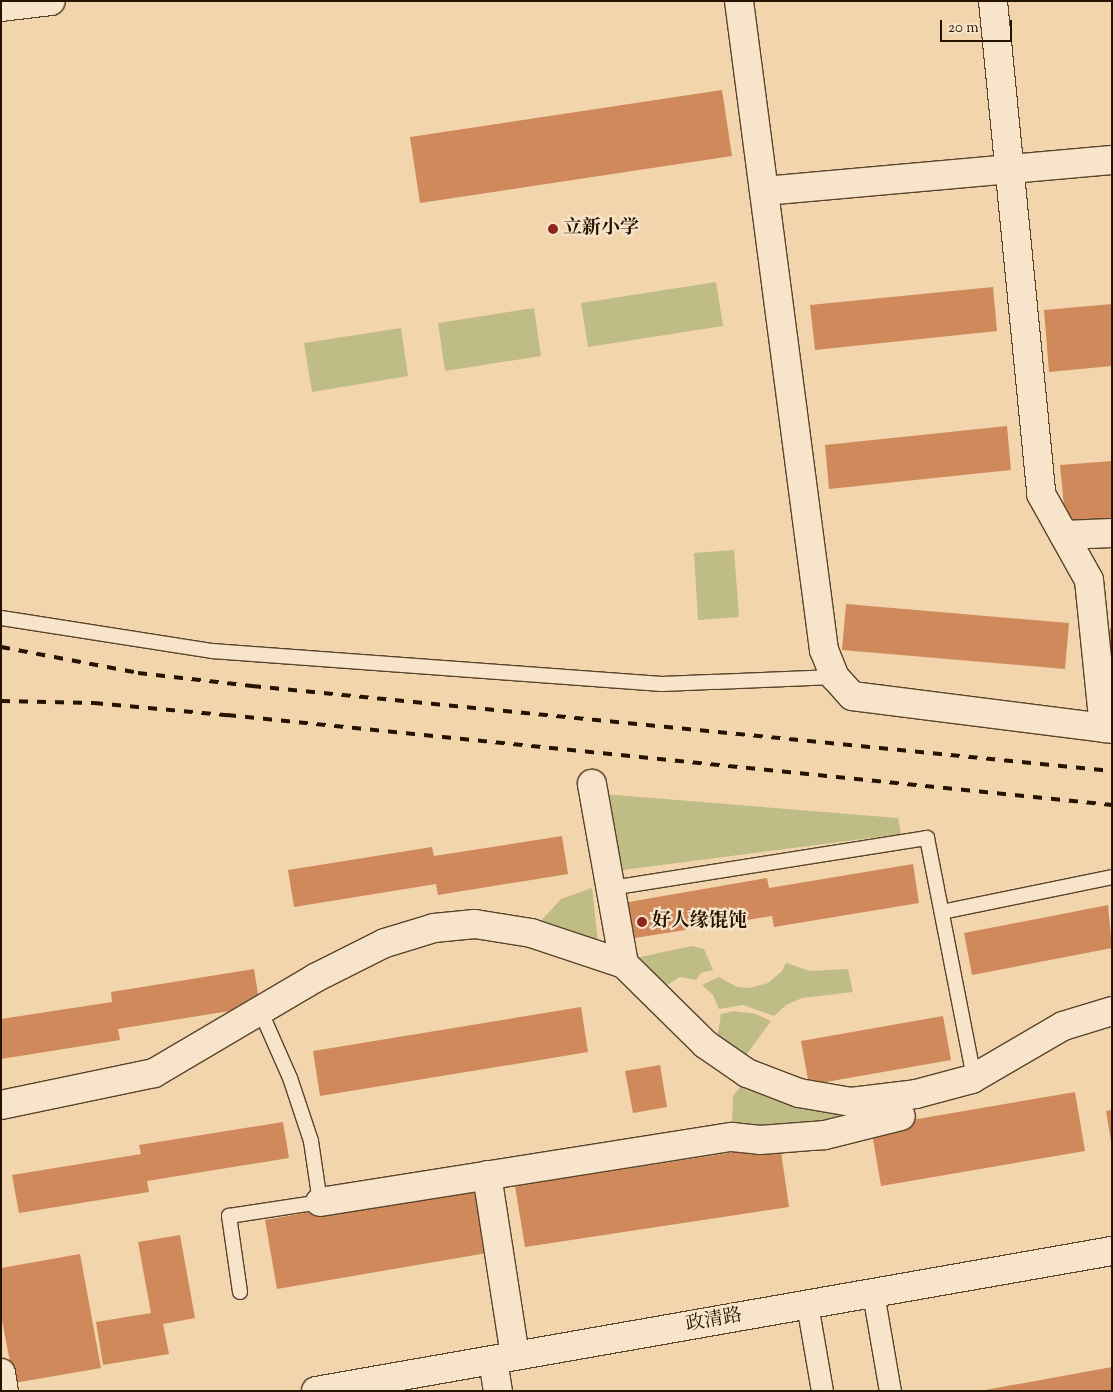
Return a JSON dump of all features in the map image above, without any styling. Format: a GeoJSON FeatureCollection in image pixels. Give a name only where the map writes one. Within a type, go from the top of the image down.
{"type":"FeatureCollection","features":[{"type":"Feature","properties":{"kind":"street"},"geometry":{"type":"LineString","coordinates":[[1,7],[51,1]]}},
{"type":"Feature","properties":{"kind":"street"},"geometry":{"type":"LineString","coordinates":[[739,1],[824,650],[835,677],[852,696],[1108,729],[1089,580],[1041,494],[993,1]]}},
{"type":"Feature","properties":{"kind":"street"},"geometry":{"type":"LineString","coordinates":[[764,191],[1112,160]]}},
{"type":"Feature","properties":{"kind":"street"},"geometry":{"type":"LineString","coordinates":[[1064,535],[1112,533]]}},
{"type":"Feature","properties":{"kind":"street"},"geometry":{"type":"LineString","coordinates":[[592,784],[624,964]]}},
{"type":"Feature","properties":{"kind":"street"},"geometry":{"type":"LineString","coordinates":[[1,1105],[154,1073],[260,1010],[385,943],[434,928],[475,924],[531,932],[624,964],[705,1044],[747,1073],[799,1093],[851,1102],[916,1094],[974,1078],[1063,1026],[1112,1011]]}},
{"type":"Feature","properties":{"kind":"street"},"geometry":{"type":"LineString","coordinates":[[320,1202],[732,1136],[760,1140],[825,1135],[902,1116]]}},
{"type":"Feature","properties":{"kind":"street"},"geometry":{"type":"LineString","coordinates":[[487,1175],[504,1358],[498,1391]]}},
{"type":"Feature","properties":{"kind":"street","name":"政清路"},"geometry":{"type":"LineString","coordinates":[[316,1391],[1112,1251]]}},
{"type":"Feature","properties":{"kind":"street"},"geometry":{"type":"LineString","coordinates":[[873,1293],[890,1391]]}},
{"type":"Feature","properties":{"kind":"street"},"geometry":{"type":"LineString","coordinates":[[807,1304],[822,1391]]}},
{"type":"Feature","properties":{"kind":"street"},"geometry":{"type":"LineString","coordinates":[[1,1373],[4,1391]]}},
{"type":"Feature","properties":{"kind":"lane"},"geometry":{"type":"LineString","coordinates":[[1,618],[212,651],[662,684],[835,677]]}},
{"type":"Feature","properties":{"kind":"lane"},"geometry":{"type":"LineString","coordinates":[[610,888],[928,838],[974,1078]]}},
{"type":"Feature","properties":{"kind":"lane"},"geometry":{"type":"LineString","coordinates":[[942,912],[1112,878]]}},
{"type":"Feature","properties":{"kind":"lane"},"geometry":{"type":"LineString","coordinates":[[240,1292],[229,1216],[320,1202],[311,1141],[290,1078],[260,1010]]}},
{"type":"Feature","properties":{"kind":"shaded area"},"geometry":{"type":"Polygon","coordinates":[[[716,282],[723,326],[588,347],[581,303],[716,282]]]}},
{"type":"Feature","properties":{"kind":"shaded area"},"geometry":{"type":"Polygon","coordinates":[[[534,308],[541,356],[445,371],[438,323],[534,308]]]}},
{"type":"Feature","properties":{"kind":"shaded area"},"geometry":{"type":"Polygon","coordinates":[[[401,328],[408,376],[312,392],[304,343],[401,328]]]}},
{"type":"Feature","properties":{"kind":"shaded area"},"geometry":{"type":"Polygon","coordinates":[[[734,550],[739,617],[698,620],[694,553],[734,550]]]}},
{"type":"Feature","properties":{"kind":"shaded area"},"geometry":{"type":"Polygon","coordinates":[[[603,794],[898,818],[901,834],[615,871],[603,794]]]}},
{"type":"Feature","properties":{"kind":"shaded area"},"geometry":{"type":"Polygon","coordinates":[[[592,888],[599,951],[481,918],[505,913],[528,922],[542,920],[561,899],[592,888]]]}},
{"type":"Feature","properties":{"kind":"shaded area"},"geometry":{"type":"Polygon","coordinates":[[[692,946],[704,949],[713,970],[701,973],[696,980],[680,977],[658,991],[631,959],[692,946]]]}},
{"type":"Feature","properties":{"kind":"shaded area"},"geometry":{"type":"Polygon","coordinates":[[[786,963],[810,971],[848,969],[853,992],[802,998],[786,1005],[774,1016],[743,1005],[719,1009],[713,995],[702,985],[719,977],[737,987],[750,988],[768,983],[782,971],[786,963]]]}},
{"type":"Feature","properties":{"kind":"shaded area"},"geometry":{"type":"Polygon","coordinates":[[[734,1011],[756,1014],[771,1021],[744,1058],[711,1043],[718,1033],[721,1014],[734,1011]]]}},
{"type":"Feature","properties":{"kind":"shaded area"},"geometry":{"type":"Polygon","coordinates":[[[744,1082],[868,1118],[732,1129],[733,1096],[744,1082]]]}},
{"type":"Feature","properties":{"kind":"building"},"geometry":{"type":"Polygon","coordinates":[[[722,90],[732,156],[420,203],[410,137],[722,90]]]}},
{"type":"Feature","properties":{"kind":"building"},"geometry":{"type":"Polygon","coordinates":[[[993,287],[997,331],[815,350],[810,305],[993,287]]]}},
{"type":"Feature","properties":{"kind":"building"},"geometry":{"type":"Polygon","coordinates":[[[1112,304],[1112,366],[1049,372],[1044,310],[1112,304]]]}},
{"type":"Feature","properties":{"kind":"building"},"geometry":{"type":"Polygon","coordinates":[[[1007,426],[1011,470],[829,489],[825,445],[1007,426]]]}},
{"type":"Feature","properties":{"kind":"building"},"geometry":{"type":"Polygon","coordinates":[[[1112,461],[1112,523],[1066,527],[1060,465],[1112,461]]]}},
{"type":"Feature","properties":{"kind":"building"},"geometry":{"type":"Polygon","coordinates":[[[846,604],[1069,623],[1065,669],[842,650],[846,604]]]}},
{"type":"Feature","properties":{"kind":"building"},"geometry":{"type":"Polygon","coordinates":[[[1110,628],[1112,629],[1112,668],[1106,667],[1110,628]]]}},
{"type":"Feature","properties":{"kind":"building"},"geometry":{"type":"Polygon","coordinates":[[[562,836],[568,874],[438,895],[436,884],[294,907],[288,870],[432,847],[434,856],[562,836]]]}},
{"type":"Feature","properties":{"kind":"building"},"geometry":{"type":"Polygon","coordinates":[[[913,864],[919,903],[774,927],[772,916],[629,939],[623,903],[767,878],[769,888],[913,864]]]}},
{"type":"Feature","properties":{"kind":"building"},"geometry":{"type":"Polygon","coordinates":[[[1108,905],[1112,948],[972,975],[964,933],[1108,905]]]}},
{"type":"Feature","properties":{"kind":"building"},"geometry":{"type":"Polygon","coordinates":[[[254,969],[260,1006],[118,1029],[120,1040],[1,1059],[1,1019],[112,1002],[111,992],[254,969]]]}},
{"type":"Feature","properties":{"kind":"building"},"geometry":{"type":"Polygon","coordinates":[[[581,1007],[588,1052],[320,1096],[313,1051],[581,1007]]]}},
{"type":"Feature","properties":{"kind":"building"},"geometry":{"type":"Polygon","coordinates":[[[943,1016],[951,1060],[809,1085],[801,1041],[943,1016]]]}},
{"type":"Feature","properties":{"kind":"building"},"geometry":{"type":"Polygon","coordinates":[[[660,1065],[667,1107],[633,1113],[625,1071],[660,1065]]]}},
{"type":"Feature","properties":{"kind":"building"},"geometry":{"type":"Polygon","coordinates":[[[1075,1092],[1085,1151],[881,1186],[871,1127],[1075,1092]]]}},
{"type":"Feature","properties":{"kind":"building"},"geometry":{"type":"Polygon","coordinates":[[[1112,1110],[1112,1141],[1111,1141],[1106,1111],[1112,1110]]]}},
{"type":"Feature","properties":{"kind":"building"},"geometry":{"type":"Polygon","coordinates":[[[283,1122],[289,1158],[147,1181],[149,1192],[19,1213],[12,1175],[141,1154],[139,1145],[283,1122]]]}},
{"type":"Feature","properties":{"kind":"building"},"geometry":{"type":"Polygon","coordinates":[[[780,1145],[789,1207],[525,1247],[515,1186],[780,1145]]]}},
{"type":"Feature","properties":{"kind":"building"},"geometry":{"type":"Polygon","coordinates":[[[475,1183],[487,1253],[277,1289],[265,1220],[475,1183]]]}},
{"type":"Feature","properties":{"kind":"building"},"geometry":{"type":"Polygon","coordinates":[[[180,1235],[195,1318],[163,1324],[169,1354],[103,1365],[96,1322],[151,1313],[138,1242],[180,1235]]]}},
{"type":"Feature","properties":{"kind":"building"},"geometry":{"type":"Polygon","coordinates":[[[80,1254],[101,1368],[14,1383],[1,1315],[1,1268],[80,1254]]]}},
{"type":"Feature","properties":{"kind":"building"},"geometry":{"type":"Polygon","coordinates":[[[1112,1367],[1112,1391],[985,1391],[985,1390],[1112,1367]]]}},
{"type":"Feature","properties":{"kind":"railway"},"geometry":{"type":"LineString","coordinates":[[1,647],[138,673],[252,686],[1112,771]]}},
{"type":"Feature","properties":{"kind":"railway"},"geometry":{"type":"LineString","coordinates":[[1,701],[94,703],[227,715],[1112,805]]}},
{"type":"Feature","properties":{"kind":"place","name":"立新小学"},"geometry":{"type":"Point","coordinates":[553,229]}},
{"type":"Feature","properties":{"kind":"place","name":"好人缘馄饨"},"geometry":{"type":"Point","coordinates":[642,922]}}]}
